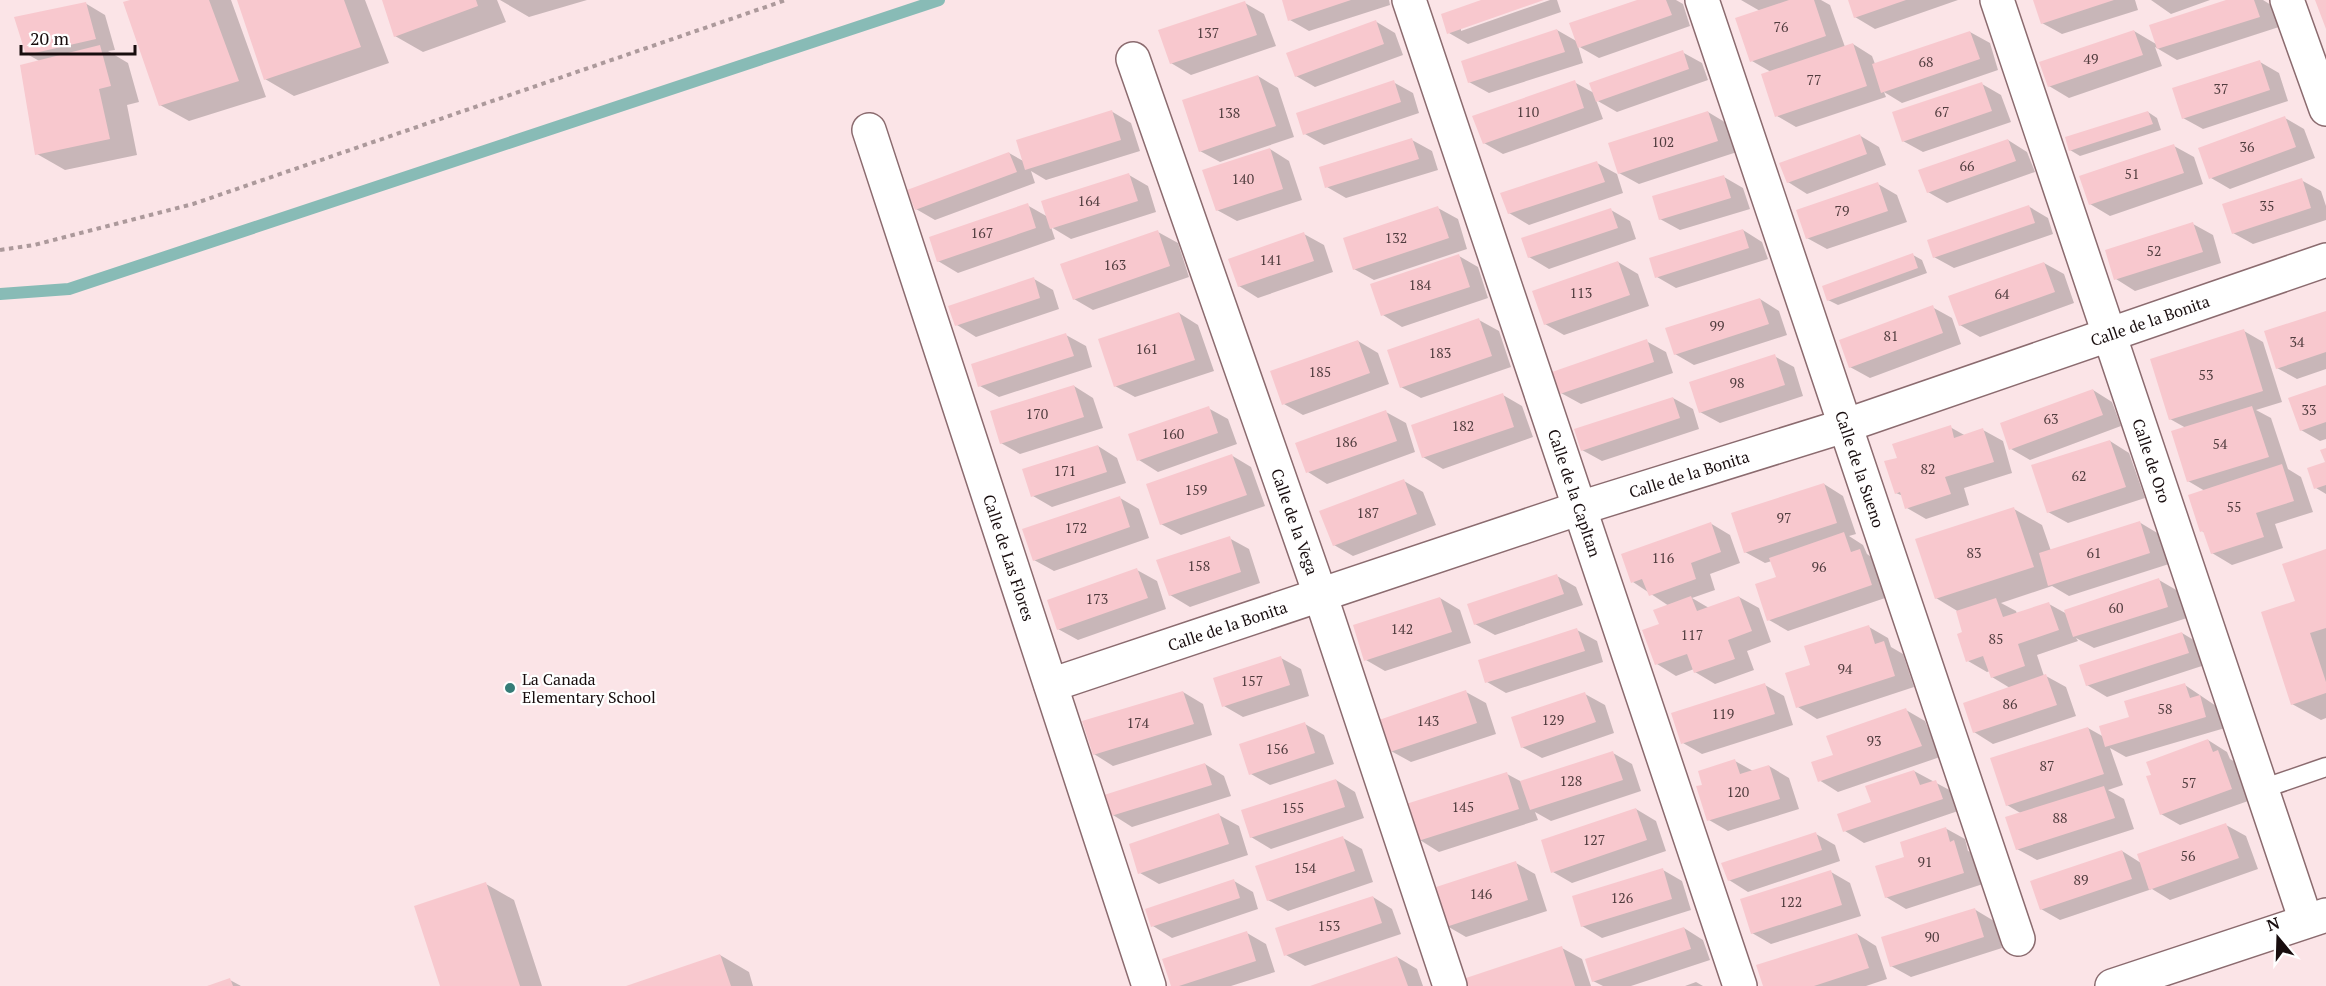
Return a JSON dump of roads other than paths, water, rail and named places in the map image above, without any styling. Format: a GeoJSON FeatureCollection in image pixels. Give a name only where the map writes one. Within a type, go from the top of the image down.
{"type":"FeatureCollection","features":[{"type":"Feature","properties":{"kind":"street","name":"Calle de la Capltan"},"geometry":{"type":"LineString","coordinates":[[1409,0],[1740,986]]}},
{"type":"Feature","properties":{"kind":"street","name":"Calle de la Sueno"},"geometry":{"type":"LineString","coordinates":[[1702,0],[1847,425],[2018,939]]}},
{"type":"Feature","properties":{"kind":"street","name":"Calle de Oro"},"geometry":{"type":"LineString","coordinates":[[1997,0],[2262,789],[2316,918]]}},
{"type":"Feature","properties":{"kind":"street"},"geometry":{"type":"LineString","coordinates":[[2287,0],[2326,109]]}},
{"type":"Feature","properties":{"kind":"street","name":"Calle de la Vega"},"geometry":{"type":"LineString","coordinates":[[1133,59],[1320,594],[1450,986]]}},
{"type":"Feature","properties":{"kind":"street","name":"Calle de Las Flores"},"geometry":{"type":"LineString","coordinates":[[869,130],[1149,986]]}},
{"type":"Feature","properties":{"kind":"street","name":"Calle de la Bonita"},"geometry":{"type":"LineString","coordinates":[[1051,685],[1580,508],[1847,425],[2326,260]]}},
{"type":"Feature","properties":{"kind":"street"},"geometry":{"type":"LineString","coordinates":[[2120,985],[2316,918]]}},
{"type":"Feature","properties":{"kind":"lane"},"geometry":{"type":"LineString","coordinates":[[2262,789],[2326,767]]}},
{"type":"Feature","properties":{"kind":"waterway"},"geometry":{"type":"LineString","coordinates":[[0,294],[69,289],[939,0]]}},
{"type":"Feature","properties":{"kind":"place","name":"La Canada Elementary School"},"geometry":{"type":"Point","coordinates":[510,688]}}]}
